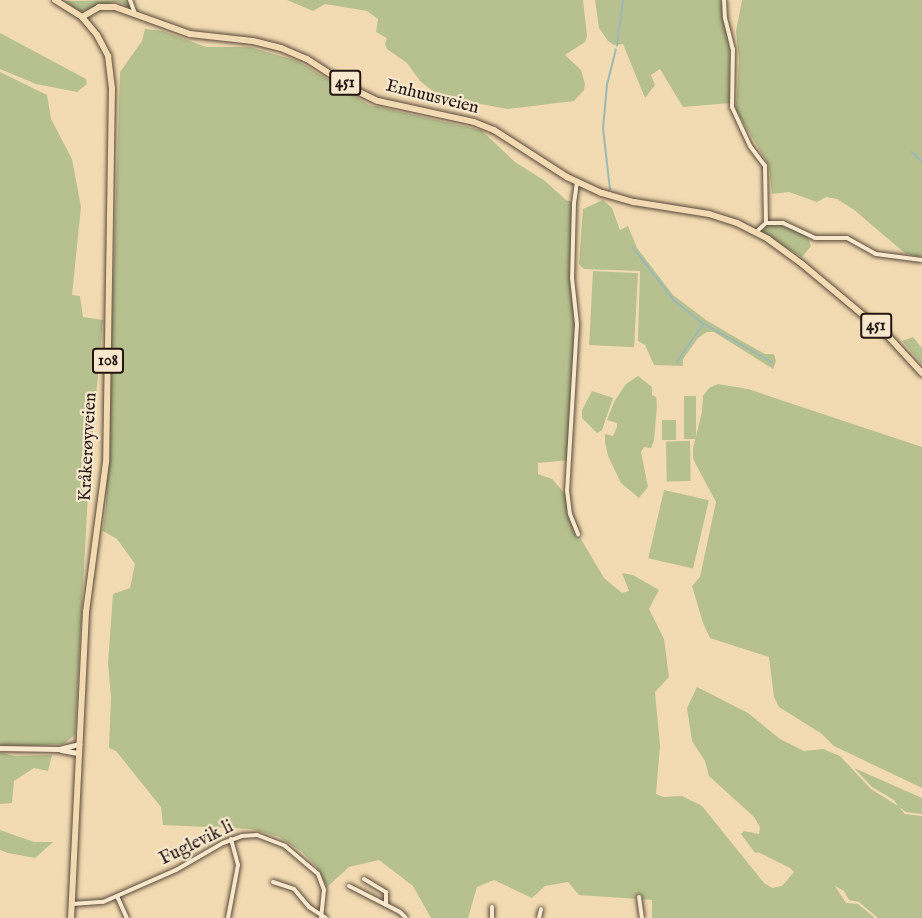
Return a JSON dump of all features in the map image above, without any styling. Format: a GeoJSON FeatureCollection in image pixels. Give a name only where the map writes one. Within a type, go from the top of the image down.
{"type":"FeatureCollection","features":[{"type":"Feature","properties":{"kind":"main road","name":"Kråkerøyveien"},"geometry":{"type":"LineString","coordinates":[[55,0],[85,19],[102,42],[110,64],[111,183],[106,462],[87,602],[70,918]]}},
{"type":"Feature","properties":{"kind":"main road","name":"Enhuusveien"},"geometry":{"type":"LineString","coordinates":[[85,19],[104,7],[115,7],[190,34],[260,43],[295,53],[378,101],[474,122],[494,130],[577,182],[634,202],[718,217],[756,232],[793,256],[879,328],[922,373]]}},
{"type":"Feature","properties":{"kind":"main road"},"geometry":{"type":"LineString","coordinates":[[59,749],[79,744]]}},
{"type":"Feature","properties":{"kind":"main road"},"geometry":{"type":"LineString","coordinates":[[0,748],[59,749],[78,753]]}},
{"type":"Feature","properties":{"kind":"street"},"geometry":{"type":"LineString","coordinates":[[130,0],[135,15]]}},
{"type":"Feature","properties":{"kind":"street"},"geometry":{"type":"LineString","coordinates":[[724,0],[725,18],[733,49],[732,107],[750,146],[765,166],[766,223]]}},
{"type":"Feature","properties":{"kind":"street"},"geometry":{"type":"LineString","coordinates":[[577,182],[574,203],[572,278],[577,324],[567,490],[574,528],[578,534]]}},
{"type":"Feature","properties":{"kind":"street"},"geometry":{"type":"LineString","coordinates":[[756,232],[766,223],[794,226],[816,238],[847,238],[876,254],[922,260]]}},
{"type":"Feature","properties":{"kind":"street","name":"Fuglevik li"},"geometry":{"type":"LineString","coordinates":[[71,904],[93,904],[117,896],[176,870],[231,839],[257,835],[279,842],[299,854],[321,879],[324,890],[323,917]]}},
{"type":"Feature","properties":{"kind":"street"},"geometry":{"type":"LineString","coordinates":[[228,918],[238,865],[231,839]]}},
{"type":"Feature","properties":{"kind":"street"},"geometry":{"type":"LineString","coordinates":[[364,879],[386,892],[386,905]]}},
{"type":"Feature","properties":{"kind":"street"},"geometry":{"type":"LineString","coordinates":[[273,882],[294,889],[306,904],[323,917]]}},
{"type":"Feature","properties":{"kind":"street"},"geometry":{"type":"LineString","coordinates":[[350,886],[406,918]]}},
{"type":"Feature","properties":{"kind":"street"},"geometry":{"type":"LineString","coordinates":[[117,896],[127,918]]}},
{"type":"Feature","properties":{"kind":"street"},"geometry":{"type":"LineString","coordinates":[[639,897],[642,918]]}},
{"type":"Feature","properties":{"kind":"street"},"geometry":{"type":"LineString","coordinates":[[492,907],[492,918]]}},
{"type":"Feature","properties":{"kind":"street"},"geometry":{"type":"LineString","coordinates":[[539,918],[541,909]]}},
{"type":"Feature","properties":{"kind":"green space"},"geometry":{"type":"Polygon","coordinates":[[[129,0],[131,9],[120,2],[113,2],[84,11],[79,11],[65,1],[129,0]]]}},
{"type":"Feature","properties":{"kind":"green space"},"geometry":{"type":"Polygon","coordinates":[[[287,0],[583,0],[587,36],[585,42],[565,55],[581,70],[585,84],[584,90],[574,101],[507,109],[439,96],[420,81],[407,63],[387,49],[385,44],[387,38],[376,32],[378,19],[367,11],[325,4],[313,11],[287,0]]]}},
{"type":"Feature","properties":{"kind":"green space"},"geometry":{"type":"Polygon","coordinates":[[[595,0],[723,0],[729,34],[730,103],[683,107],[660,69],[651,75],[655,85],[645,98],[623,44],[614,45],[608,41],[599,28],[595,0]]]}},
{"type":"Feature","properties":{"kind":"green space"},"geometry":{"type":"Polygon","coordinates":[[[742,0],[922,0],[922,257],[906,254],[853,209],[837,199],[826,197],[817,202],[789,192],[772,194],[769,166],[736,110],[739,59],[736,31],[742,0]]]}},
{"type":"Feature","properties":{"kind":"green space"},"geometry":{"type":"Polygon","coordinates":[[[145,29],[163,31],[206,47],[250,47],[298,61],[369,105],[481,130],[515,162],[545,181],[566,200],[574,203],[572,278],[577,324],[572,378],[570,460],[538,463],[538,474],[552,479],[567,496],[570,514],[578,534],[604,578],[622,593],[629,591],[622,573],[633,575],[659,590],[649,609],[664,639],[669,677],[655,692],[660,746],[656,794],[663,797],[682,796],[702,806],[764,883],[772,888],[782,886],[794,872],[758,852],[755,853],[741,834],[744,831],[759,834],[760,827],[754,817],[709,776],[705,761],[692,741],[687,708],[697,687],[748,713],[780,739],[804,751],[823,749],[840,756],[871,789],[898,806],[894,800],[872,787],[854,768],[922,798],[922,814],[906,812],[899,807],[905,814],[922,816],[922,918],[878,918],[859,902],[849,900],[844,891],[835,886],[846,903],[858,904],[875,918],[652,918],[652,900],[579,895],[568,882],[545,886],[532,898],[494,880],[477,887],[468,918],[431,918],[413,886],[379,860],[349,867],[327,887],[316,866],[302,852],[279,837],[251,829],[163,825],[161,807],[116,751],[109,748],[111,698],[108,663],[113,594],[130,588],[135,564],[117,539],[103,531],[106,505],[120,72],[142,41],[145,29]]]}},
{"type":"Feature","properties":{"kind":"green space"},"geometry":{"type":"Polygon","coordinates":[[[0,33],[86,79],[87,84],[77,92],[36,84],[0,69],[0,33]]]}},
{"type":"Feature","properties":{"kind":"green space"},"geometry":{"type":"Polygon","coordinates":[[[0,72],[47,95],[51,119],[72,159],[81,207],[72,295],[80,296],[83,317],[103,320],[89,475],[75,735],[63,744],[3,747],[0,746],[0,72]]]}},
{"type":"Feature","properties":{"kind":"green space"},"geometry":{"type":"Polygon","coordinates":[[[603,200],[612,208],[620,230],[628,226],[637,248],[673,295],[706,320],[740,340],[765,354],[774,354],[776,361],[773,369],[714,332],[707,332],[698,338],[683,359],[683,366],[654,365],[645,345],[638,341],[640,271],[584,269],[579,264],[583,209],[603,200]]]}},
{"type":"Feature","properties":{"kind":"green space"},"geometry":{"type":"Polygon","coordinates":[[[777,224],[807,235],[811,246],[802,257],[763,233],[766,225],[777,224]]]}},
{"type":"Feature","properties":{"kind":"green space"},"geometry":{"type":"Polygon","coordinates":[[[593,271],[638,273],[634,347],[589,345],[593,271]]]}},
{"type":"Feature","properties":{"kind":"green space"},"geometry":{"type":"Polygon","coordinates":[[[913,337],[922,348],[922,364],[902,341],[913,337]]]}},
{"type":"Feature","properties":{"kind":"green space"},"geometry":{"type":"Polygon","coordinates":[[[638,376],[652,387],[652,395],[656,397],[657,405],[654,441],[651,448],[644,447],[641,452],[648,487],[639,498],[621,483],[608,456],[605,442],[605,434],[613,436],[617,427],[617,423],[607,420],[614,402],[626,384],[638,376]]]}},
{"type":"Feature","properties":{"kind":"green space"},"geometry":{"type":"Polygon","coordinates":[[[718,384],[748,389],[922,447],[922,788],[834,746],[822,734],[779,707],[774,697],[769,657],[710,638],[692,586],[700,577],[716,502],[693,459],[693,448],[702,412],[703,396],[709,388],[718,384]]]}},
{"type":"Feature","properties":{"kind":"green space"},"geometry":{"type":"Polygon","coordinates":[[[592,391],[613,398],[602,430],[597,433],[582,418],[582,410],[592,391]]]}},
{"type":"Feature","properties":{"kind":"green space"},"geometry":{"type":"Polygon","coordinates":[[[684,396],[696,396],[696,439],[684,439],[684,396]]]}},
{"type":"Feature","properties":{"kind":"green space"},"geometry":{"type":"Polygon","coordinates":[[[662,420],[676,420],[676,440],[662,440],[662,420]]]}},
{"type":"Feature","properties":{"kind":"green space"},"geometry":{"type":"Polygon","coordinates":[[[666,441],[690,441],[691,481],[667,481],[666,441]]]}},
{"type":"Feature","properties":{"kind":"green space"},"geometry":{"type":"Polygon","coordinates":[[[664,490],[709,500],[693,569],[648,558],[664,490]]]}},
{"type":"Feature","properties":{"kind":"green space"},"geometry":{"type":"Polygon","coordinates":[[[0,752],[14,756],[52,755],[48,771],[34,768],[14,781],[12,803],[0,804],[0,752]]]}},
{"type":"Feature","properties":{"kind":"green space"},"geometry":{"type":"Polygon","coordinates":[[[0,830],[34,842],[53,842],[35,858],[8,853],[0,850],[0,830]]]}},
{"type":"Feature","properties":{"kind":"waterway"},"geometry":{"type":"LineString","coordinates":[[617,46],[623,0]]}},
{"type":"Feature","properties":{"kind":"waterway"},"geometry":{"type":"LineString","coordinates":[[610,190],[603,129],[607,85],[616,50]]}},
{"type":"Feature","properties":{"kind":"waterway"},"geometry":{"type":"LineString","coordinates":[[912,152],[922,161]]}},
{"type":"Feature","properties":{"kind":"waterway"},"geometry":{"type":"LineString","coordinates":[[633,247],[674,300],[704,324],[772,362]]}},
{"type":"Feature","properties":{"kind":"waterway"},"geometry":{"type":"LineString","coordinates":[[677,362],[703,324]]}}]}
